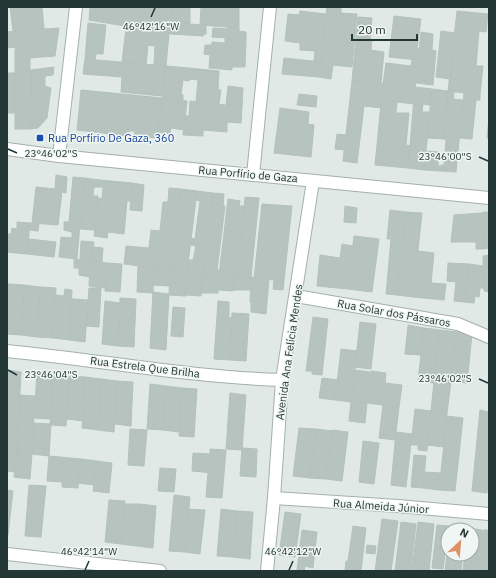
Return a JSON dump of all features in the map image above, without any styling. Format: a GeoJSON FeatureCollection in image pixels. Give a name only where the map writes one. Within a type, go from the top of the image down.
{"type":"FeatureCollection","features":[{"type":"Feature","properties":{"kind":"street"},"geometry":{"type":"LineString","coordinates":[[59,156],[76,7]]}},
{"type":"Feature","properties":{"kind":"street"},"geometry":{"type":"LineString","coordinates":[[252,175],[270,7]]}},
{"type":"Feature","properties":{"kind":"street","name":"Rua Porfírio de Gaza"},"geometry":{"type":"LineString","coordinates":[[7,149],[59,156],[489,198]]}},
{"type":"Feature","properties":{"kind":"street","name":"Avenida Ana Felícia Mendes"},"geometry":{"type":"LineString","coordinates":[[266,571],[274,498],[282,380],[313,181]]}},
{"type":"Feature","properties":{"kind":"street","name":"Rua Solar dos Pássaros"},"geometry":{"type":"LineString","coordinates":[[296,296],[458,324],[489,337]]}},
{"type":"Feature","properties":{"kind":"street","name":"Rua Estrela Que Brilha"},"geometry":{"type":"LineString","coordinates":[[7,352],[242,378],[282,380]]}},
{"type":"Feature","properties":{"kind":"street","name":"Rua Almeida Júnior"},"geometry":{"type":"LineString","coordinates":[[274,498],[398,506],[489,514]]}},
{"type":"Feature","properties":{"kind":"street"},"geometry":{"type":"LineString","coordinates":[[7,554],[160,571]]}},
{"type":"Feature","properties":{"kind":"building"},"geometry":{"type":"Polygon","coordinates":[[[10,7],[42,7],[44,29],[13,31],[10,7]]]}},
{"type":"Feature","properties":{"kind":"building"},"geometry":{"type":"Polygon","coordinates":[[[90,7],[172,7],[171,34],[89,20],[90,7]]]}},
{"type":"Feature","properties":{"kind":"building"},"geometry":{"type":"Polygon","coordinates":[[[172,7],[190,7],[190,24],[171,23],[172,7]]]}},
{"type":"Feature","properties":{"kind":"building"},"geometry":{"type":"Polygon","coordinates":[[[201,7],[239,7],[239,28],[200,25],[201,7]]]}},
{"type":"Feature","properties":{"kind":"building"},"geometry":{"type":"Polygon","coordinates":[[[327,7],[341,7],[341,13],[357,14],[352,67],[333,65],[331,79],[319,77],[327,7]]]}},
{"type":"Feature","properties":{"kind":"building"},"geometry":{"type":"Polygon","coordinates":[[[300,11],[326,14],[321,62],[314,61],[315,51],[300,50],[300,43],[285,41],[288,14],[299,15],[300,11]]]}},
{"type":"Feature","properties":{"kind":"building"},"geometry":{"type":"Polygon","coordinates":[[[457,11],[488,14],[486,32],[479,31],[476,66],[483,66],[480,95],[448,91],[457,11]]]}},
{"type":"Feature","properties":{"kind":"building"},"geometry":{"type":"Polygon","coordinates":[[[394,16],[421,19],[417,49],[420,49],[418,60],[389,57],[394,16]]]}},
{"type":"Feature","properties":{"kind":"building"},"geometry":{"type":"Polygon","coordinates":[[[358,17],[372,18],[370,39],[372,39],[371,50],[384,52],[381,83],[352,81],[358,17]]]}},
{"type":"Feature","properties":{"kind":"building"},"geometry":{"type":"Polygon","coordinates":[[[88,23],[106,25],[103,54],[96,54],[95,60],[85,59],[88,23]]]}},
{"type":"Feature","properties":{"kind":"building"},"geometry":{"type":"Polygon","coordinates":[[[171,23],[206,25],[206,34],[203,36],[171,34],[171,23]]]}},
{"type":"Feature","properties":{"kind":"building"},"geometry":{"type":"Polygon","coordinates":[[[228,27],[239,28],[239,31],[246,32],[246,39],[212,37],[213,28],[228,29],[228,27]]]}},
{"type":"Feature","properties":{"kind":"building"},"geometry":{"type":"Polygon","coordinates":[[[59,28],[55,56],[30,58],[30,70],[15,72],[15,31],[59,28]]]}},
{"type":"Feature","properties":{"kind":"building"},"geometry":{"type":"Polygon","coordinates":[[[126,28],[169,34],[166,66],[154,65],[155,46],[148,45],[146,65],[122,62],[126,28]]]}},
{"type":"Feature","properties":{"kind":"building"},"geometry":{"type":"Polygon","coordinates":[[[15,31],[15,47],[7,48],[7,32],[15,31]]]}},
{"type":"Feature","properties":{"kind":"building"},"geometry":{"type":"Polygon","coordinates":[[[441,31],[455,33],[450,79],[436,77],[441,31]]]}},
{"type":"Feature","properties":{"kind":"building"},"geometry":{"type":"Polygon","coordinates":[[[421,32],[433,34],[432,50],[436,51],[433,85],[416,83],[421,32]]]}},
{"type":"Feature","properties":{"kind":"building"},"geometry":{"type":"Polygon","coordinates":[[[225,38],[246,39],[245,67],[232,67],[232,70],[209,68],[210,55],[204,54],[205,45],[212,45],[212,42],[225,43],[225,38]]]}},
{"type":"Feature","properties":{"kind":"building"},"geometry":{"type":"Polygon","coordinates":[[[284,58],[321,62],[319,77],[282,74],[284,58]]]}},
{"type":"Feature","properties":{"kind":"building"},"geometry":{"type":"Polygon","coordinates":[[[85,59],[166,66],[162,96],[121,92],[122,77],[83,74],[85,59]]]}},
{"type":"Feature","properties":{"kind":"building"},"geometry":{"type":"Polygon","coordinates":[[[412,59],[418,60],[415,87],[383,84],[386,63],[411,66],[412,59]]]}},
{"type":"Feature","properties":{"kind":"building"},"geometry":{"type":"Polygon","coordinates":[[[166,66],[199,69],[198,80],[183,80],[181,94],[183,95],[183,100],[162,98],[166,66]]]}},
{"type":"Feature","properties":{"kind":"building"},"geometry":{"type":"Polygon","coordinates":[[[54,67],[53,75],[45,76],[45,86],[51,88],[47,118],[38,128],[30,129],[31,70],[54,67]]]}},
{"type":"Feature","properties":{"kind":"building"},"geometry":{"type":"Polygon","coordinates":[[[199,69],[219,71],[218,90],[221,90],[219,104],[196,102],[199,69]]]}},
{"type":"Feature","properties":{"kind":"building"},"geometry":{"type":"Polygon","coordinates":[[[31,70],[30,129],[15,129],[15,72],[31,70]]]}},
{"type":"Feature","properties":{"kind":"building"},"geometry":{"type":"Polygon","coordinates":[[[7,73],[15,73],[15,113],[7,113],[7,73]]]}},
{"type":"Feature","properties":{"kind":"building"},"geometry":{"type":"Polygon","coordinates":[[[352,81],[383,84],[381,108],[364,106],[357,163],[343,161],[352,81]]]}},
{"type":"Feature","properties":{"kind":"building"},"geometry":{"type":"Polygon","coordinates":[[[383,84],[415,87],[414,104],[397,102],[396,113],[409,113],[406,145],[410,146],[408,168],[375,165],[383,84]]]}},
{"type":"Feature","properties":{"kind":"building"},"geometry":{"type":"Polygon","coordinates":[[[228,86],[243,88],[242,107],[226,105],[228,86]]]}},
{"type":"Feature","properties":{"kind":"building"},"geometry":{"type":"Polygon","coordinates":[[[415,87],[432,89],[430,105],[423,104],[422,112],[430,112],[424,170],[408,168],[415,87]]]}},
{"type":"Feature","properties":{"kind":"building"},"geometry":{"type":"Polygon","coordinates":[[[432,89],[448,91],[444,139],[427,138],[432,89]]]}},
{"type":"Feature","properties":{"kind":"building"},"geometry":{"type":"Polygon","coordinates":[[[81,90],[162,98],[158,138],[134,136],[135,131],[129,131],[129,136],[77,130],[81,90]]]}},
{"type":"Feature","properties":{"kind":"building"},"geometry":{"type":"Polygon","coordinates":[[[448,91],[454,92],[453,99],[463,100],[456,172],[441,171],[441,165],[444,165],[446,139],[444,139],[448,91]]]}},
{"type":"Feature","properties":{"kind":"building"},"geometry":{"type":"Polygon","coordinates":[[[464,93],[480,95],[480,100],[476,100],[472,139],[460,138],[464,93]]]}},
{"type":"Feature","properties":{"kind":"building"},"geometry":{"type":"Polygon","coordinates":[[[299,94],[317,96],[316,107],[297,105],[299,94]]]}},
{"type":"Feature","properties":{"kind":"building"},"geometry":{"type":"Polygon","coordinates":[[[162,98],[187,101],[184,130],[171,128],[170,134],[158,132],[162,98]]]}},
{"type":"Feature","properties":{"kind":"building"},"geometry":{"type":"Polygon","coordinates":[[[190,101],[242,107],[241,123],[227,122],[227,132],[203,130],[203,136],[183,135],[185,116],[189,116],[190,101]]]}},
{"type":"Feature","properties":{"kind":"building"},"geometry":{"type":"Polygon","coordinates":[[[280,108],[309,112],[308,124],[314,125],[311,157],[274,153],[280,108]]]}},
{"type":"Feature","properties":{"kind":"building"},"geometry":{"type":"Polygon","coordinates":[[[489,118],[489,138],[487,138],[489,118]]]}},
{"type":"Feature","properties":{"kind":"building"},"geometry":{"type":"Polygon","coordinates":[[[337,134],[346,135],[345,150],[335,149],[337,134]]]}},
{"type":"Feature","properties":{"kind":"building"},"geometry":{"type":"Polygon","coordinates":[[[426,151],[439,152],[438,166],[441,166],[441,171],[424,170],[426,151]]]}},
{"type":"Feature","properties":{"kind":"building"},"geometry":{"type":"Polygon","coordinates":[[[56,175],[67,177],[66,193],[62,192],[58,225],[32,223],[36,187],[55,189],[56,175]]]}},
{"type":"Feature","properties":{"kind":"building"},"geometry":{"type":"Polygon","coordinates":[[[73,177],[84,178],[77,259],[59,257],[61,237],[72,238],[72,232],[64,230],[64,222],[69,222],[73,177]]]}},
{"type":"Feature","properties":{"kind":"building"},"geometry":{"type":"Polygon","coordinates":[[[84,178],[100,180],[99,187],[94,187],[93,196],[98,196],[95,230],[80,229],[84,178]]]}},
{"type":"Feature","properties":{"kind":"building"},"geometry":{"type":"Polygon","coordinates":[[[100,180],[132,183],[130,201],[127,201],[124,234],[108,232],[107,238],[94,236],[98,198],[102,199],[103,187],[99,187],[100,180]]]}},
{"type":"Feature","properties":{"kind":"building"},"geometry":{"type":"Polygon","coordinates":[[[132,183],[144,185],[142,211],[130,210],[132,183]]]}},
{"type":"Feature","properties":{"kind":"building"},"geometry":{"type":"Polygon","coordinates":[[[169,188],[181,189],[174,270],[156,268],[163,202],[168,202],[169,188]]]}},
{"type":"Feature","properties":{"kind":"building"},"geometry":{"type":"Polygon","coordinates":[[[181,189],[197,191],[187,272],[174,270],[181,189]]]}},
{"type":"Feature","properties":{"kind":"building"},"geometry":{"type":"Polygon","coordinates":[[[197,191],[213,193],[204,274],[187,272],[189,260],[193,260],[196,246],[191,245],[191,238],[195,239],[200,201],[196,200],[197,191]]]}},
{"type":"Feature","properties":{"kind":"building"},"geometry":{"type":"Polygon","coordinates":[[[213,193],[224,194],[223,206],[225,206],[217,270],[220,270],[219,275],[204,274],[213,193]]]}},
{"type":"Feature","properties":{"kind":"building"},"geometry":{"type":"Polygon","coordinates":[[[245,197],[259,198],[251,277],[238,277],[245,197]]]}},
{"type":"Feature","properties":{"kind":"building"},"geometry":{"type":"Polygon","coordinates":[[[228,199],[240,201],[239,206],[244,206],[238,277],[219,275],[228,199]]]}},
{"type":"Feature","properties":{"kind":"building"},"geometry":{"type":"Polygon","coordinates":[[[262,204],[292,206],[284,281],[254,278],[262,204]]]}},
{"type":"Feature","properties":{"kind":"building"},"geometry":{"type":"Polygon","coordinates":[[[345,206],[357,208],[356,223],[344,222],[345,206]]]}},
{"type":"Feature","properties":{"kind":"building"},"geometry":{"type":"Polygon","coordinates":[[[390,210],[406,212],[397,295],[386,294],[391,239],[387,239],[390,210]]]}},
{"type":"Feature","properties":{"kind":"building"},"geometry":{"type":"Polygon","coordinates":[[[406,212],[422,213],[413,297],[397,295],[406,212]]]}},
{"type":"Feature","properties":{"kind":"building"},"geometry":{"type":"Polygon","coordinates":[[[489,212],[489,248],[483,249],[482,213],[489,212]]]}},
{"type":"Feature","properties":{"kind":"building"},"geometry":{"type":"Polygon","coordinates":[[[482,213],[483,249],[476,249],[476,242],[451,242],[454,215],[482,213]]]}},
{"type":"Feature","properties":{"kind":"building"},"geometry":{"type":"Polygon","coordinates":[[[17,222],[30,223],[27,254],[7,252],[7,234],[11,234],[12,228],[17,229],[17,222]]]}},
{"type":"Feature","properties":{"kind":"building"},"geometry":{"type":"Polygon","coordinates":[[[30,223],[39,224],[38,231],[30,230],[30,223]]]}},
{"type":"Feature","properties":{"kind":"building"},"geometry":{"type":"Polygon","coordinates":[[[151,230],[160,231],[156,268],[124,264],[126,246],[149,248],[151,230]]]}},
{"type":"Feature","properties":{"kind":"building"},"geometry":{"type":"Polygon","coordinates":[[[354,236],[379,239],[372,292],[348,289],[354,236]]]}},
{"type":"Feature","properties":{"kind":"building"},"geometry":{"type":"Polygon","coordinates":[[[29,239],[56,242],[54,257],[27,254],[29,239]]]}},
{"type":"Feature","properties":{"kind":"building"},"geometry":{"type":"Polygon","coordinates":[[[81,241],[94,242],[92,261],[80,259],[81,241]]]}},
{"type":"Feature","properties":{"kind":"building"},"geometry":{"type":"Polygon","coordinates":[[[342,244],[353,246],[348,289],[317,286],[320,255],[340,258],[342,244]]]}},
{"type":"Feature","properties":{"kind":"building"},"geometry":{"type":"Polygon","coordinates":[[[93,247],[103,248],[102,262],[92,261],[93,247]]]}},
{"type":"Feature","properties":{"kind":"building"},"geometry":{"type":"Polygon","coordinates":[[[418,251],[434,253],[431,283],[446,284],[444,300],[413,297],[418,251]]]}},
{"type":"Feature","properties":{"kind":"building"},"geometry":{"type":"Polygon","coordinates":[[[489,255],[489,292],[484,291],[483,256],[489,255]]]}},
{"type":"Feature","properties":{"kind":"building"},"geometry":{"type":"Polygon","coordinates":[[[74,259],[90,261],[90,277],[79,275],[79,268],[74,268],[74,259]]]}},
{"type":"Feature","properties":{"kind":"building"},"geometry":{"type":"Polygon","coordinates":[[[90,261],[107,263],[105,288],[89,286],[90,261]]]}},
{"type":"Feature","properties":{"kind":"building"},"geometry":{"type":"Polygon","coordinates":[[[107,263],[122,264],[120,292],[105,291],[107,263]]]}},
{"type":"Feature","properties":{"kind":"building"},"geometry":{"type":"Polygon","coordinates":[[[448,263],[469,264],[464,302],[454,301],[456,282],[447,281],[448,263]]]}},
{"type":"Feature","properties":{"kind":"building"},"geometry":{"type":"Polygon","coordinates":[[[469,264],[483,266],[484,288],[480,288],[479,297],[475,296],[474,303],[464,302],[469,264]]]}},
{"type":"Feature","properties":{"kind":"building"},"geometry":{"type":"Polygon","coordinates":[[[138,266],[154,268],[153,293],[137,292],[138,266]]]}},
{"type":"Feature","properties":{"kind":"building"},"geometry":{"type":"Polygon","coordinates":[[[154,268],[170,270],[169,286],[153,285],[154,268]]]}},
{"type":"Feature","properties":{"kind":"building"},"geometry":{"type":"Polygon","coordinates":[[[170,270],[187,272],[186,296],[169,295],[170,270]]]}},
{"type":"Feature","properties":{"kind":"building"},"geometry":{"type":"Polygon","coordinates":[[[187,272],[202,273],[201,296],[186,295],[187,272]]]}},
{"type":"Feature","properties":{"kind":"building"},"geometry":{"type":"Polygon","coordinates":[[[202,273],[219,275],[218,293],[201,293],[202,273]]]}},
{"type":"Feature","properties":{"kind":"building"},"geometry":{"type":"Polygon","coordinates":[[[219,275],[234,276],[233,291],[219,290],[219,275]]]}},
{"type":"Feature","properties":{"kind":"building"},"geometry":{"type":"Polygon","coordinates":[[[234,276],[251,277],[250,290],[233,290],[234,276]]]}},
{"type":"Feature","properties":{"kind":"building"},"geometry":{"type":"Polygon","coordinates":[[[251,277],[269,279],[266,314],[251,312],[251,277]]]}},
{"type":"Feature","properties":{"kind":"building"},"geometry":{"type":"Polygon","coordinates":[[[274,280],[284,281],[283,290],[273,289],[274,280]]]}},
{"type":"Feature","properties":{"kind":"building"},"geometry":{"type":"Polygon","coordinates":[[[7,281],[8,284],[7,309],[7,281]]]}},
{"type":"Feature","properties":{"kind":"building"},"geometry":{"type":"Polygon","coordinates":[[[8,284],[24,285],[21,335],[7,334],[8,284]]]}},
{"type":"Feature","properties":{"kind":"building"},"geometry":{"type":"Polygon","coordinates":[[[24,285],[40,287],[37,337],[21,335],[24,285]]]}},
{"type":"Feature","properties":{"kind":"building"},"geometry":{"type":"Polygon","coordinates":[[[40,287],[56,288],[53,338],[37,337],[40,287]]]}},
{"type":"Feature","properties":{"kind":"building"},"geometry":{"type":"Polygon","coordinates":[[[89,288],[101,288],[99,327],[86,326],[89,288]]]}},
{"type":"Feature","properties":{"kind":"building"},"geometry":{"type":"Polygon","coordinates":[[[65,289],[72,290],[70,340],[53,338],[55,295],[64,296],[65,289]]]}},
{"type":"Feature","properties":{"kind":"building"},"geometry":{"type":"Polygon","coordinates":[[[153,292],[169,294],[166,350],[150,348],[153,292]]]}},
{"type":"Feature","properties":{"kind":"building"},"geometry":{"type":"Polygon","coordinates":[[[120,298],[136,299],[134,347],[118,346],[120,298]]]}},
{"type":"Feature","properties":{"kind":"building"},"geometry":{"type":"Polygon","coordinates":[[[72,299],[88,300],[85,342],[70,340],[72,299]]]}},
{"type":"Feature","properties":{"kind":"building"},"geometry":{"type":"Polygon","coordinates":[[[105,301],[120,303],[118,346],[102,344],[105,301]]]}},
{"type":"Feature","properties":{"kind":"building"},"geometry":{"type":"Polygon","coordinates":[[[218,301],[229,302],[229,318],[232,318],[230,360],[214,359],[218,301]]]}},
{"type":"Feature","properties":{"kind":"building"},"geometry":{"type":"Polygon","coordinates":[[[173,307],[185,308],[183,337],[171,336],[173,307]]]}},
{"type":"Feature","properties":{"kind":"building"},"geometry":{"type":"Polygon","coordinates":[[[232,313],[249,314],[246,361],[230,360],[232,313]]]}},
{"type":"Feature","properties":{"kind":"building"},"geometry":{"type":"Polygon","coordinates":[[[313,317],[328,319],[322,375],[312,374],[312,371],[306,371],[313,317]]]}},
{"type":"Feature","properties":{"kind":"building"},"geometry":{"type":"Polygon","coordinates":[[[360,322],[376,324],[371,369],[355,367],[360,322]]]}},
{"type":"Feature","properties":{"kind":"building"},"geometry":{"type":"Polygon","coordinates":[[[408,325],[424,328],[421,355],[405,354],[408,325]]]}},
{"type":"Feature","properties":{"kind":"building"},"geometry":{"type":"Polygon","coordinates":[[[424,328],[440,330],[434,383],[418,381],[424,328]]]}},
{"type":"Feature","properties":{"kind":"building"},"geometry":{"type":"Polygon","coordinates":[[[440,330],[457,332],[452,374],[435,372],[440,330]]]}},
{"type":"Feature","properties":{"kind":"building"},"geometry":{"type":"Polygon","coordinates":[[[457,332],[472,334],[467,383],[451,381],[457,332]]]}},
{"type":"Feature","properties":{"kind":"building"},"geometry":{"type":"Polygon","coordinates":[[[341,349],[357,351],[351,402],[335,400],[341,349]]]}},
{"type":"Feature","properties":{"kind":"building"},"geometry":{"type":"Polygon","coordinates":[[[7,370],[21,372],[17,453],[7,452],[7,370]]]}},
{"type":"Feature","properties":{"kind":"building"},"geometry":{"type":"Polygon","coordinates":[[[355,370],[370,372],[367,403],[351,402],[355,370]]]}},
{"type":"Feature","properties":{"kind":"building"},"geometry":{"type":"Polygon","coordinates":[[[371,371],[386,373],[385,383],[402,385],[399,407],[367,403],[371,371]]]}},
{"type":"Feature","properties":{"kind":"building"},"geometry":{"type":"Polygon","coordinates":[[[435,372],[452,374],[447,413],[431,411],[435,372]]]}},
{"type":"Feature","properties":{"kind":"building"},"geometry":{"type":"Polygon","coordinates":[[[37,373],[53,374],[51,419],[34,418],[37,373]]]}},
{"type":"Feature","properties":{"kind":"building"},"geometry":{"type":"Polygon","coordinates":[[[53,374],[69,376],[66,426],[50,425],[53,374]]]}},
{"type":"Feature","properties":{"kind":"building"},"geometry":{"type":"Polygon","coordinates":[[[69,376],[85,377],[83,421],[67,419],[69,376]]]}},
{"type":"Feature","properties":{"kind":"building"},"geometry":{"type":"Polygon","coordinates":[[[85,377],[101,379],[98,430],[82,428],[85,377]]]}},
{"type":"Feature","properties":{"kind":"building"},"geometry":{"type":"Polygon","coordinates":[[[322,378],[338,380],[335,400],[319,398],[322,378]]]}},
{"type":"Feature","properties":{"kind":"building"},"geometry":{"type":"Polygon","coordinates":[[[101,379],[117,381],[114,432],[98,430],[101,379]]]}},
{"type":"Feature","properties":{"kind":"building"},"geometry":{"type":"Polygon","coordinates":[[[117,381],[133,382],[131,426],[115,424],[117,381]]]}},
{"type":"Feature","properties":{"kind":"building"},"geometry":{"type":"Polygon","coordinates":[[[150,384],[166,386],[163,430],[147,429],[150,384]]]}},
{"type":"Feature","properties":{"kind":"building"},"geometry":{"type":"Polygon","coordinates":[[[166,386],[182,388],[179,432],[163,430],[166,386]]]}},
{"type":"Feature","properties":{"kind":"building"},"geometry":{"type":"Polygon","coordinates":[[[182,388],[197,389],[194,437],[179,436],[182,388]]]}},
{"type":"Feature","properties":{"kind":"building"},"geometry":{"type":"Polygon","coordinates":[[[230,393],[246,395],[242,450],[226,449],[230,393]]]}},
{"type":"Feature","properties":{"kind":"building"},"geometry":{"type":"Polygon","coordinates":[[[20,395],[35,396],[32,454],[17,453],[20,395]]]}},
{"type":"Feature","properties":{"kind":"building"},"geometry":{"type":"Polygon","coordinates":[[[351,402],[367,403],[365,423],[349,421],[351,402]]]}},
{"type":"Feature","properties":{"kind":"building"},"geometry":{"type":"Polygon","coordinates":[[[383,405],[399,407],[395,440],[379,438],[383,405]]]}},
{"type":"Feature","properties":{"kind":"building"},"geometry":{"type":"Polygon","coordinates":[[[415,409],[431,411],[427,451],[418,450],[418,445],[411,445],[415,409]]]}},
{"type":"Feature","properties":{"kind":"building"},"geometry":{"type":"Polygon","coordinates":[[[480,410],[489,412],[489,474],[487,493],[472,491],[480,410]]]}},
{"type":"Feature","properties":{"kind":"building"},"geometry":{"type":"Polygon","coordinates":[[[431,411],[447,413],[444,447],[427,445],[431,411]]]}},
{"type":"Feature","properties":{"kind":"building"},"geometry":{"type":"Polygon","coordinates":[[[447,416],[463,418],[455,491],[439,490],[447,416]]]}},
{"type":"Feature","properties":{"kind":"building"},"geometry":{"type":"Polygon","coordinates":[[[34,423],[51,424],[49,456],[32,454],[34,423]]]}},
{"type":"Feature","properties":{"kind":"building"},"geometry":{"type":"Polygon","coordinates":[[[299,428],[316,429],[310,478],[293,476],[299,428]]]}},
{"type":"Feature","properties":{"kind":"building"},"geometry":{"type":"Polygon","coordinates":[[[130,429],[147,430],[144,466],[128,465],[130,429]]]}},
{"type":"Feature","properties":{"kind":"building"},"geometry":{"type":"Polygon","coordinates":[[[316,429],[332,431],[326,479],[310,478],[316,429]]]}},
{"type":"Feature","properties":{"kind":"building"},"geometry":{"type":"Polygon","coordinates":[[[332,430],[348,432],[342,481],[326,479],[332,430]]]}},
{"type":"Feature","properties":{"kind":"building"},"geometry":{"type":"Polygon","coordinates":[[[396,432],[412,434],[406,487],[391,485],[396,432]]]}},
{"type":"Feature","properties":{"kind":"building"},"geometry":{"type":"Polygon","coordinates":[[[363,441],[379,443],[374,484],[359,482],[363,441]]]}},
{"type":"Feature","properties":{"kind":"building"},"geometry":{"type":"Polygon","coordinates":[[[242,448],[257,449],[256,477],[240,476],[242,448]]]}},
{"type":"Feature","properties":{"kind":"building"},"geometry":{"type":"Polygon","coordinates":[[[210,449],[226,450],[224,474],[192,471],[193,453],[210,454],[210,449]]]}},
{"type":"Feature","properties":{"kind":"building"},"geometry":{"type":"Polygon","coordinates":[[[7,452],[17,453],[15,472],[7,471],[7,452]]]}},
{"type":"Feature","properties":{"kind":"building"},"geometry":{"type":"Polygon","coordinates":[[[17,453],[32,454],[30,479],[14,477],[17,453]]]}},
{"type":"Feature","properties":{"kind":"building"},"geometry":{"type":"Polygon","coordinates":[[[414,455],[426,456],[423,488],[411,487],[414,455]]]}},
{"type":"Feature","properties":{"kind":"building"},"geometry":{"type":"Polygon","coordinates":[[[49,456],[81,459],[78,488],[62,487],[62,482],[47,481],[49,456]]]}},
{"type":"Feature","properties":{"kind":"building"},"geometry":{"type":"Polygon","coordinates":[[[81,459],[97,461],[94,485],[78,483],[81,459]]]}},
{"type":"Feature","properties":{"kind":"building"},"geometry":{"type":"Polygon","coordinates":[[[97,461],[112,463],[109,493],[93,491],[97,461]]]}},
{"type":"Feature","properties":{"kind":"building"},"geometry":{"type":"Polygon","coordinates":[[[160,468],[176,469],[174,492],[158,491],[160,468]]]}},
{"type":"Feature","properties":{"kind":"building"},"geometry":{"type":"Polygon","coordinates":[[[424,472],[441,473],[439,490],[423,488],[424,472]]]}},
{"type":"Feature","properties":{"kind":"building"},"geometry":{"type":"Polygon","coordinates":[[[208,473],[224,474],[222,498],[206,497],[208,473]]]}},
{"type":"Feature","properties":{"kind":"building"},"geometry":{"type":"Polygon","coordinates":[[[29,485],[46,486],[41,537],[25,536],[29,485]]]}},
{"type":"Feature","properties":{"kind":"building"},"geometry":{"type":"Polygon","coordinates":[[[7,490],[13,491],[8,535],[7,535],[7,490]]]}},
{"type":"Feature","properties":{"kind":"building"},"geometry":{"type":"Polygon","coordinates":[[[174,495],[190,497],[185,552],[169,551],[174,495]]]}},
{"type":"Feature","properties":{"kind":"building"},"geometry":{"type":"Polygon","coordinates":[[[109,500],[125,501],[121,544],[105,542],[109,500]]]}},
{"type":"Feature","properties":{"kind":"building"},"geometry":{"type":"Polygon","coordinates":[[[125,504],[140,504],[137,546],[121,544],[125,504]]]}},
{"type":"Feature","properties":{"kind":"building"},"geometry":{"type":"Polygon","coordinates":[[[140,504],[156,506],[153,548],[137,546],[140,504]]]}},
{"type":"Feature","properties":{"kind":"building"},"geometry":{"type":"Polygon","coordinates":[[[188,509],[205,510],[200,554],[185,552],[188,509]]]}},
{"type":"Feature","properties":{"kind":"building"},"geometry":{"type":"Polygon","coordinates":[[[221,509],[237,511],[233,557],[217,556],[221,509]]]}},
{"type":"Feature","properties":{"kind":"building"},"geometry":{"type":"Polygon","coordinates":[[[237,511],[253,512],[250,559],[233,557],[237,511]]]}},
{"type":"Feature","properties":{"kind":"building"},"geometry":{"type":"Polygon","coordinates":[[[285,512],[301,514],[295,557],[279,555],[285,512]]]}},
{"type":"Feature","properties":{"kind":"building"},"geometry":{"type":"Polygon","coordinates":[[[382,519],[398,521],[391,571],[375,571],[382,519]]]}},
{"type":"Feature","properties":{"kind":"building"},"geometry":{"type":"Polygon","coordinates":[[[401,522],[416,524],[411,571],[395,571],[401,522]]]}},
{"type":"Feature","properties":{"kind":"building"},"geometry":{"type":"Polygon","coordinates":[[[418,522],[434,524],[429,571],[412,571],[418,522]]]}},
{"type":"Feature","properties":{"kind":"building"},"geometry":{"type":"Polygon","coordinates":[[[437,525],[440,525],[440,562],[444,562],[443,569],[432,568],[437,525]]]}},
{"type":"Feature","properties":{"kind":"building"},"geometry":{"type":"Polygon","coordinates":[[[353,526],[366,528],[361,571],[345,571],[346,561],[348,561],[353,526]]]}},
{"type":"Feature","properties":{"kind":"building"},"geometry":{"type":"Polygon","coordinates":[[[302,530],[317,532],[313,568],[305,566],[304,571],[297,571],[302,530]]]}},
{"type":"Feature","properties":{"kind":"building"},"geometry":{"type":"Polygon","coordinates":[[[480,530],[482,530],[480,546],[480,530]]]}},
{"type":"Feature","properties":{"kind":"building"},"geometry":{"type":"Polygon","coordinates":[[[483,530],[489,530],[489,571],[478,571],[483,530]]]}},
{"type":"Feature","properties":{"kind":"building"},"geometry":{"type":"Polygon","coordinates":[[[367,545],[376,546],[375,554],[366,553],[367,545]]]}},
{"type":"Feature","properties":{"kind":"building"},"geometry":{"type":"Polygon","coordinates":[[[446,562],[462,562],[461,571],[445,571],[446,562]]]}},
{"type":"Feature","properties":{"kind":"building"},"geometry":{"type":"Polygon","coordinates":[[[464,562],[478,562],[477,571],[463,571],[464,562]]]}},
{"type":"Feature","properties":{"kind":"place","name":"Rua Porfírio De Gaza, 360"},"geometry":{"type":"Point","coordinates":[40,138]}}]}
